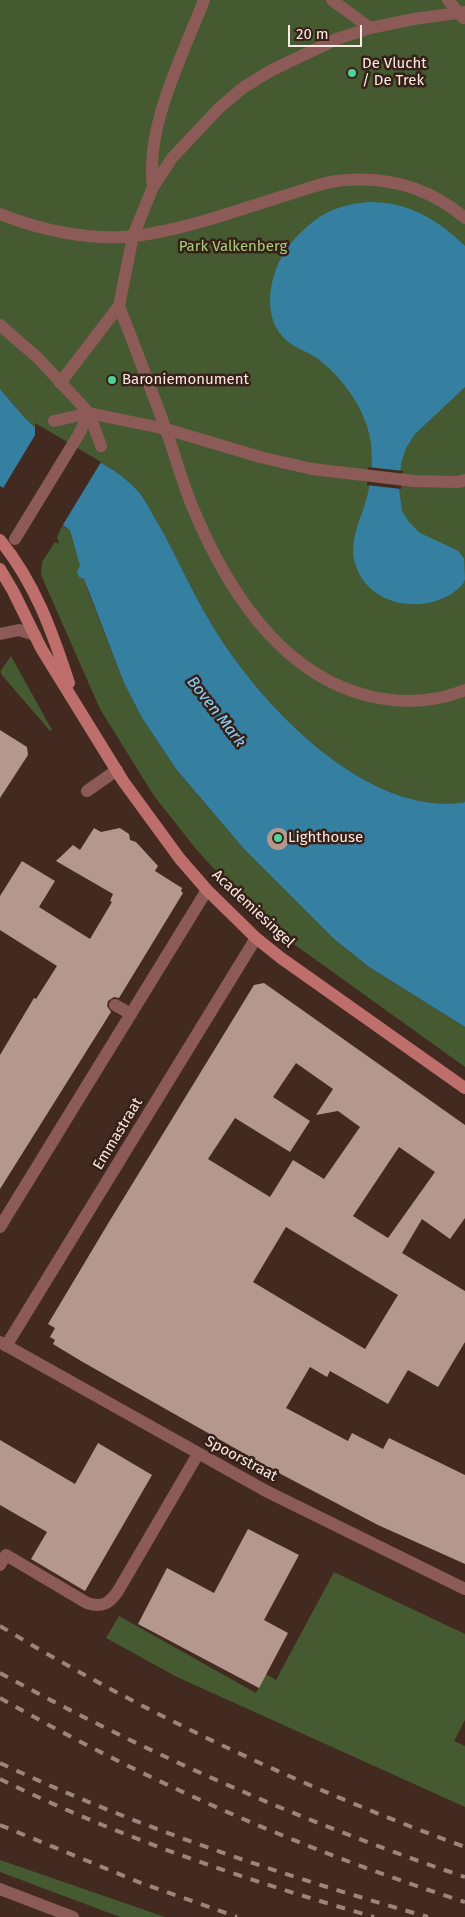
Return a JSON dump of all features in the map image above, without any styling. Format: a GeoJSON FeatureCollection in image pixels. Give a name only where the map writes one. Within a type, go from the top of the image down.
{"type":"FeatureCollection","features":[{"type":"Feature","properties":{"kind":"street"},"geometry":{"type":"LineString","coordinates":[[153,187],[150,160],[154,134],[204,0]]}},
{"type":"Feature","properties":{"kind":"street"},"geometry":{"type":"LineString","coordinates":[[332,0],[370,28]]}},
{"type":"Feature","properties":{"kind":"street"},"geometry":{"type":"LineString","coordinates":[[448,0],[463,15]]}},
{"type":"Feature","properties":{"kind":"street"},"geometry":{"type":"LineString","coordinates":[[60,383],[119,306],[133,236],[153,187],[172,158],[196,131],[244,87],[306,53],[370,28],[414,19],[463,15]]}},
{"type":"Feature","properties":{"kind":"street"},"geometry":{"type":"LineString","coordinates":[[0,214],[38,227],[60,231],[133,236],[169,229],[344,180],[392,182],[421,190],[449,204],[465,218]]}},
{"type":"Feature","properties":{"kind":"street"},"geometry":{"type":"LineString","coordinates":[[119,306],[166,429],[182,482],[206,539],[239,594],[273,638],[302,665],[337,687],[395,701],[430,701],[465,690]]}},
{"type":"Feature","properties":{"kind":"street"},"geometry":{"type":"LineString","coordinates":[[0,325],[38,358],[89,413],[101,446]]}},
{"type":"Feature","properties":{"kind":"street"},"geometry":{"type":"LineString","coordinates":[[8,543],[26,520],[79,434],[89,413]]}},
{"type":"Feature","properties":{"kind":"street"},"geometry":{"type":"LineString","coordinates":[[54,421],[89,413],[166,429],[260,457],[312,469],[414,481],[465,480]]}},
{"type":"Feature","properties":{"kind":"street"},"geometry":{"type":"LineString","coordinates":[[439,482],[465,492]]}},
{"type":"Feature","properties":{"kind":"street","name":"Academiesingel"},"geometry":{"type":"LineString","coordinates":[[8,543],[41,604],[75,700]]}},
{"type":"Feature","properties":{"kind":"street","name":"Academiesingel"},"geometry":{"type":"LineString","coordinates":[[0,569],[35,635],[117,770],[180,859],[207,890],[256,938],[281,958],[465,1088]]}},
{"type":"Feature","properties":{"kind":"street"},"geometry":{"type":"LineString","coordinates":[[0,634],[19,630],[35,635]]}},
{"type":"Feature","properties":{"kind":"street"},"geometry":{"type":"LineString","coordinates":[[87,791],[117,770]]}},
{"type":"Feature","properties":{"kind":"street"},"geometry":{"type":"LineString","coordinates":[[0,1227],[207,890]]}},
{"type":"Feature","properties":{"kind":"street","name":"Emmastraat"},"geometry":{"type":"LineString","coordinates":[[3,1344],[256,938]]}},
{"type":"Feature","properties":{"kind":"street"},"geometry":{"type":"LineString","coordinates":[[115,1005],[131,1014]]}},
{"type":"Feature","properties":{"kind":"street","name":"Spoorstraat"},"geometry":{"type":"LineString","coordinates":[[3,1344],[198,1454],[334,1526],[465,1590]]}},
{"type":"Feature","properties":{"kind":"street"},"geometry":{"type":"LineString","coordinates":[[0,1565],[6,1555],[87,1603],[98,1606],[105,1605],[118,1591],[198,1454]]}},
{"type":"Feature","properties":{"kind":"street"},"geometry":{"type":"LineString","coordinates":[[0,1890],[73,1917]]}},
{"type":"Feature","properties":{"kind":"green space","name":"Park Valkenberg"},"geometry":{"type":"Polygon","coordinates":[[[0,0],[465,0],[465,802],[427,802],[388,791],[351,772],[315,746],[282,715],[253,682],[228,649],[201,606],[163,532],[139,493],[126,479],[114,471],[36,428],[0,389],[0,0]]]}},
{"type":"Feature","properties":{"kind":"green space"},"geometry":{"type":"Polygon","coordinates":[[[62,526],[70,530],[88,591],[124,683],[142,718],[176,769],[244,849],[334,939],[369,967],[465,1027],[465,1067],[277,932],[238,895],[196,849],[154,796],[100,709],[41,575],[42,562],[55,542],[59,544],[57,537],[62,526]]]}},
{"type":"Feature","properties":{"kind":"green space"},"geometry":{"type":"Polygon","coordinates":[[[11,656],[52,730],[50,731],[1,674],[1,670],[11,656]]]}},
{"type":"Feature","properties":{"kind":"green space"},"geometry":{"type":"Polygon","coordinates":[[[334,1572],[465,1634],[465,1720],[454,1741],[465,1746],[465,1807],[177,1677],[106,1638],[119,1616],[256,1693],[266,1674],[276,1680],[334,1572]]]}},
{"type":"Feature","properties":{"kind":"green space"},"geometry":{"type":"Polygon","coordinates":[[[0,1860],[165,1917],[120,1917],[0,1872],[0,1860]]]}},
{"type":"Feature","properties":{"kind":"water"},"geometry":{"type":"Polygon","coordinates":[[[369,202],[397,205],[422,214],[444,228],[465,246],[465,387],[415,434],[406,448],[401,464],[399,488],[402,511],[409,522],[420,533],[457,550],[464,558],[465,579],[463,584],[450,595],[418,604],[401,603],[385,598],[371,589],[360,576],[353,551],[355,535],[371,480],[372,452],[367,426],[353,397],[332,371],[315,357],[294,346],[283,337],[276,327],[270,303],[271,290],[278,264],[291,243],[317,219],[335,209],[369,202]]]}},
{"type":"Feature","properties":{"kind":"water","name":"Boven Mark"},"geometry":{"type":"Polygon","coordinates":[[[0,389],[36,428],[114,471],[126,479],[139,493],[163,532],[201,606],[228,649],[253,682],[282,715],[315,746],[351,772],[388,791],[427,802],[465,802],[465,1027],[369,967],[334,939],[244,849],[176,769],[142,718],[124,683],[84,579],[79,577],[77,571],[80,566],[70,530],[0,486],[0,389]]]}},
{"type":"Feature","properties":{"kind":"pier"},"geometry":{"type":"Polygon","coordinates":[[[35,423],[101,462],[61,528],[2,490],[35,435],[35,423]]]}},
{"type":"Feature","properties":{"kind":"pier"},"geometry":{"type":"Polygon","coordinates":[[[368,467],[403,471],[401,489],[367,485],[368,467]]]}},
{"type":"Feature","properties":{"kind":"building"},"geometry":{"type":"Polygon","coordinates":[[[0,730],[27,747],[28,755],[0,798],[0,730]]]}},
{"type":"Feature","properties":{"kind":"building"},"geometry":{"type":"Polygon","coordinates":[[[94,828],[101,832],[120,828],[129,834],[130,840],[136,842],[158,866],[155,871],[182,888],[181,891],[183,893],[119,998],[114,997],[108,1001],[107,1006],[111,1012],[0,1189],[0,1055],[34,998],[36,999],[57,966],[0,930],[0,896],[22,861],[55,881],[39,907],[90,939],[112,902],[110,901],[113,894],[56,861],[73,845],[80,850],[94,828]]]}},
{"type":"Feature","properties":{"kind":"building","name":"Lighthouse"},"geometry":{"type":"Polygon","coordinates":[[[278,828],[286,831],[289,839],[286,847],[278,850],[270,847],[267,839],[270,831],[278,828]]]}},
{"type":"Feature","properties":{"kind":"building"},"geometry":{"type":"Polygon","coordinates":[[[264,983],[465,1125],[465,1218],[450,1239],[422,1219],[402,1253],[465,1291],[465,1342],[438,1387],[408,1370],[388,1404],[330,1371],[327,1377],[310,1367],[286,1408],[348,1441],[352,1433],[383,1449],[389,1438],[465,1475],[465,1564],[378,1525],[275,1471],[81,1361],[53,1344],[55,1340],[50,1337],[55,1328],[48,1324],[254,985],[264,983]],[[296,1063],[273,1097],[310,1121],[290,1152],[235,1118],[208,1159],[270,1197],[293,1160],[324,1179],[360,1127],[338,1111],[316,1115],[333,1089],[296,1063]],[[399,1147],[353,1216],[388,1238],[435,1172],[399,1147]],[[286,1227],[253,1282],[365,1349],[398,1295],[286,1227]]]}},
{"type":"Feature","properties":{"kind":"building"},"geometry":{"type":"Polygon","coordinates":[[[0,1440],[75,1484],[98,1443],[152,1475],[85,1591],[31,1559],[47,1532],[0,1505],[0,1440]]]}},
{"type":"Feature","properties":{"kind":"building"},"geometry":{"type":"Polygon","coordinates":[[[248,1529],[299,1555],[264,1620],[288,1633],[259,1688],[138,1624],[167,1568],[214,1593],[248,1529]]]}},
{"type":"Feature","properties":{"kind":"railway"},"geometry":{"type":"LineString","coordinates":[[0,1626],[112,1690],[227,1748],[345,1800],[465,1847]]}},
{"type":"Feature","properties":{"kind":"railway"},"geometry":{"type":"LineString","coordinates":[[0,1673],[56,1703],[228,1785],[346,1834],[465,1877]]}},
{"type":"Feature","properties":{"kind":"railway"},"geometry":{"type":"LineString","coordinates":[[0,1698],[112,1758],[227,1812],[345,1860],[465,1902]]}},
{"type":"Feature","properties":{"kind":"railway"},"geometry":{"type":"LineString","coordinates":[[0,1763],[105,1809],[211,1849],[428,1917]]}},
{"type":"Feature","properties":{"kind":"railway"},"geometry":{"type":"LineString","coordinates":[[0,1779],[137,1839],[231,1873],[374,1917]]}},
{"type":"Feature","properties":{"kind":"railway"},"geometry":{"type":"LineString","coordinates":[[0,1825],[141,1883],[237,1917]]}},
{"type":"Feature","properties":{"kind":"place","name":"De Vlucht / De Trek"},"geometry":{"type":"Point","coordinates":[352,73]}},
{"type":"Feature","properties":{"kind":"place","name":"Baroniemonument"},"geometry":{"type":"Point","coordinates":[112,380]}},
{"type":"Feature","properties":{"kind":"place","name":"Lighthouse"},"geometry":{"type":"Point","coordinates":[278,838]}}]}
